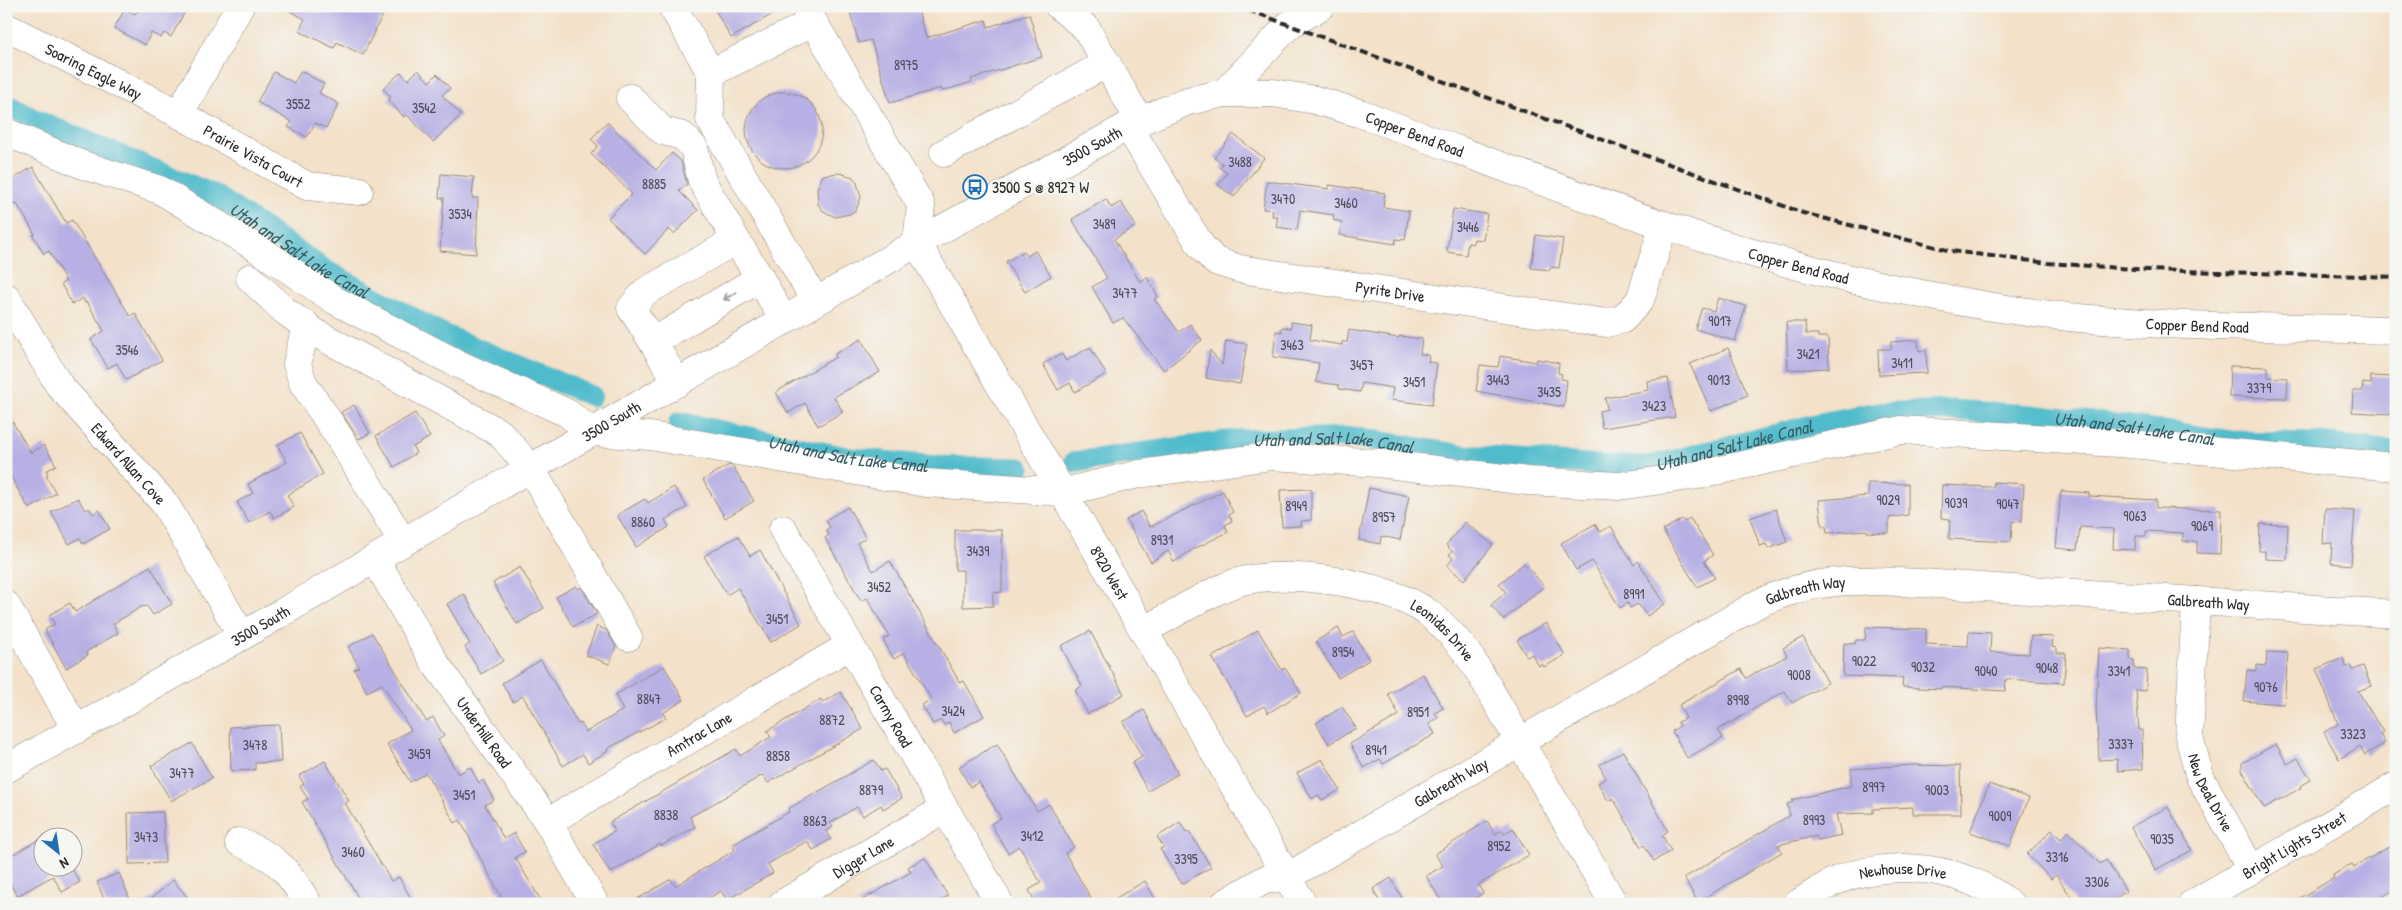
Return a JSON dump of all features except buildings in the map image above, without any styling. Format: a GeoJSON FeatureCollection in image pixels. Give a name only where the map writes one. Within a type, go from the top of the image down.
{"type":"FeatureCollection","features":[{"type":"Feature","properties":{"kind":"street"},"geometry":{"type":"LineString","coordinates":[[179,114],[240,6]]}},
{"type":"Feature","properties":{"kind":"street"},"geometry":{"type":"LineString","coordinates":[[672,6],[710,73],[710,120],[816,302]]}},
{"type":"Feature","properties":{"kind":"street","name":"Pyrite Drive"},"geometry":{"type":"LineString","coordinates":[[1059,6],[1086,28],[1107,63],[1134,123],[1200,246],[1215,261],[1240,269],[1606,323],[1623,319],[1640,300],[1664,225]]}},
{"type":"Feature","properties":{"kind":"street"},"geometry":{"type":"LineString","coordinates":[[1224,93],[1289,25],[1321,6]]}},
{"type":"Feature","properties":{"kind":"street"},"geometry":{"type":"LineString","coordinates":[[710,73],[808,14],[921,205],[918,243]]}},
{"type":"Feature","properties":{"kind":"street","name":"Soaring Eagle Way"},"geometry":{"type":"LineString","coordinates":[[6,27],[179,114]]}},
{"type":"Feature","properties":{"kind":"street"},"geometry":{"type":"LineString","coordinates":[[944,152],[1107,63]]}},
{"type":"Feature","properties":{"kind":"street","name":"3500 South"},"geometry":{"type":"LineString","coordinates":[[6,769],[242,636],[918,243],[1134,123],[1188,101],[1224,93]]}},
{"type":"Feature","properties":{"kind":"street","name":"Copper Bend Road"},"geometry":{"type":"LineString","coordinates":[[1224,93],[1273,93],[1315,100],[1359,113],[1664,225],[1798,266],[1874,284],[1982,304],[2077,318],[2153,324],[2396,330]]}},
{"type":"Feature","properties":{"kind":"street"},"geometry":{"type":"LineString","coordinates":[[630,98],[663,131],[683,136],[694,148],[702,181],[784,320]]}},
{"type":"Feature","properties":{"kind":"street","name":"Prairie Vista Court"},"geometry":{"type":"LineString","coordinates":[[179,114],[307,186],[359,191]]}},
{"type":"Feature","properties":{"kind":"street"},"geometry":{"type":"LineString","coordinates":[[6,132],[83,165],[160,190],[257,248],[336,301],[458,364],[566,413],[595,431],[650,436],[926,483],[1059,484],[1272,456],[1378,463],[1528,481],[1619,486],[1698,475],[1901,430],[2118,443],[2396,467]]}},
{"type":"Feature","properties":{"kind":"street"},"geometry":{"type":"LineString","coordinates":[[677,383],[631,308],[644,292],[736,240]]}},
{"type":"Feature","properties":{"kind":"street","name":"8920 West"},"geometry":{"type":"LineString","coordinates":[[918,243],[1303,904]]}},
{"type":"Feature","properties":{"kind":"street"},"geometry":{"type":"LineString","coordinates":[[250,278],[285,311],[306,326],[500,433],[531,468],[628,637]]}},
{"type":"Feature","properties":{"kind":"street"},"geometry":{"type":"LineString","coordinates":[[653,342],[760,278]]}},
{"type":"Feature","properties":{"kind":"street","name":"Edward Allan Cove"},"geometry":{"type":"LineString","coordinates":[[6,297],[59,385],[165,504],[242,636]]}},
{"type":"Feature","properties":{"kind":"street"},"geometry":{"type":"LineString","coordinates":[[306,326],[297,364],[303,383],[403,542]]}},
{"type":"Feature","properties":{"kind":"street","name":"Carmy Road"},"geometry":{"type":"LineString","coordinates":[[783,529],[1000,904]]}},
{"type":"Feature","properties":{"kind":"street","name":"Underhill Road"},"geometry":{"type":"LineString","coordinates":[[375,559],[435,663],[548,822],[595,904]]}},
{"type":"Feature","properties":{"kind":"street","name":"Leonidas Drive"},"geometry":{"type":"LineString","coordinates":[[1144,630],[1234,583],[1255,578],[1284,576],[1321,579],[1398,597],[1425,611],[1448,629],[1464,648],[1614,904]]}},
{"type":"Feature","properties":{"kind":"street","name":"Galbreath Way"},"geometry":{"type":"LineString","coordinates":[[1287,877],[1759,603],[1784,592],[1808,585],[1860,580],[1921,583],[2396,614]]}},
{"type":"Feature","properties":{"kind":"street","name":"New Deal Drive"},"geometry":{"type":"LineString","coordinates":[[2196,601],[2189,737],[2200,777],[2251,869]]}},
{"type":"Feature","properties":{"kind":"street"},"geometry":{"type":"LineString","coordinates":[[6,605],[76,729]]}},
{"type":"Feature","properties":{"kind":"street","name":"Amtrac Lane"},"geometry":{"type":"LineString","coordinates":[[548,822],[850,646]]}},
{"type":"Feature","properties":{"kind":"street","name":"Bright Lights Street"},"geometry":{"type":"LineString","coordinates":[[2192,904],[2396,786]]}},
{"type":"Feature","properties":{"kind":"street","name":"Digger Lane"},"geometry":{"type":"LineString","coordinates":[[782,904],[944,809]]}},
{"type":"Feature","properties":{"kind":"street"},"geometry":{"type":"LineString","coordinates":[[238,842],[266,854],[279,864],[293,878],[308,904]]}},
{"type":"Feature","properties":{"kind":"street","name":"Newhouse Drive"},"geometry":{"type":"LineString","coordinates":[[1797,904],[1838,880],[1863,872],[1910,867],[1954,875],[1982,887],[2010,904]]}},
{"type":"Feature","properties":{"kind":"street"},"geometry":{"type":"LineString","coordinates":[[1224,904],[1264,880],[1287,877]]}},
{"type":"Feature","properties":{"kind":"waterway","name":"Utah and Salt Lake Canal"},"geometry":{"type":"LineString","coordinates":[[6,104],[36,120],[215,195],[327,271],[445,335],[592,396]]}},
{"type":"Feature","properties":{"kind":"waterway","name":"Utah and Salt Lake Canal"},"geometry":{"type":"LineString","coordinates":[[1074,462],[1235,440],[1354,437],[1464,455],[1600,465],[1650,466],[1820,423],[1873,413],[1951,410],[2030,415],[2131,426],[2231,441],[2320,443],[2396,451]]}},
{"type":"Feature","properties":{"kind":"waterway","name":"Utah and Salt Lake Canal"},"geometry":{"type":"LineString","coordinates":[[679,422],[851,458],[937,466],[1020,468]]}},
{"type":"Feature","properties":{"kind":"railway"},"geometry":{"type":"LineString","coordinates":[[1237,6],[1803,213],[1951,251],[2048,263],[2148,270],[2396,277]]}},
{"type":"Feature","properties":{"kind":"place","name":"3500 S @ 8927 W"},"geometry":{"type":"Point","coordinates":[975,187]}}]}
